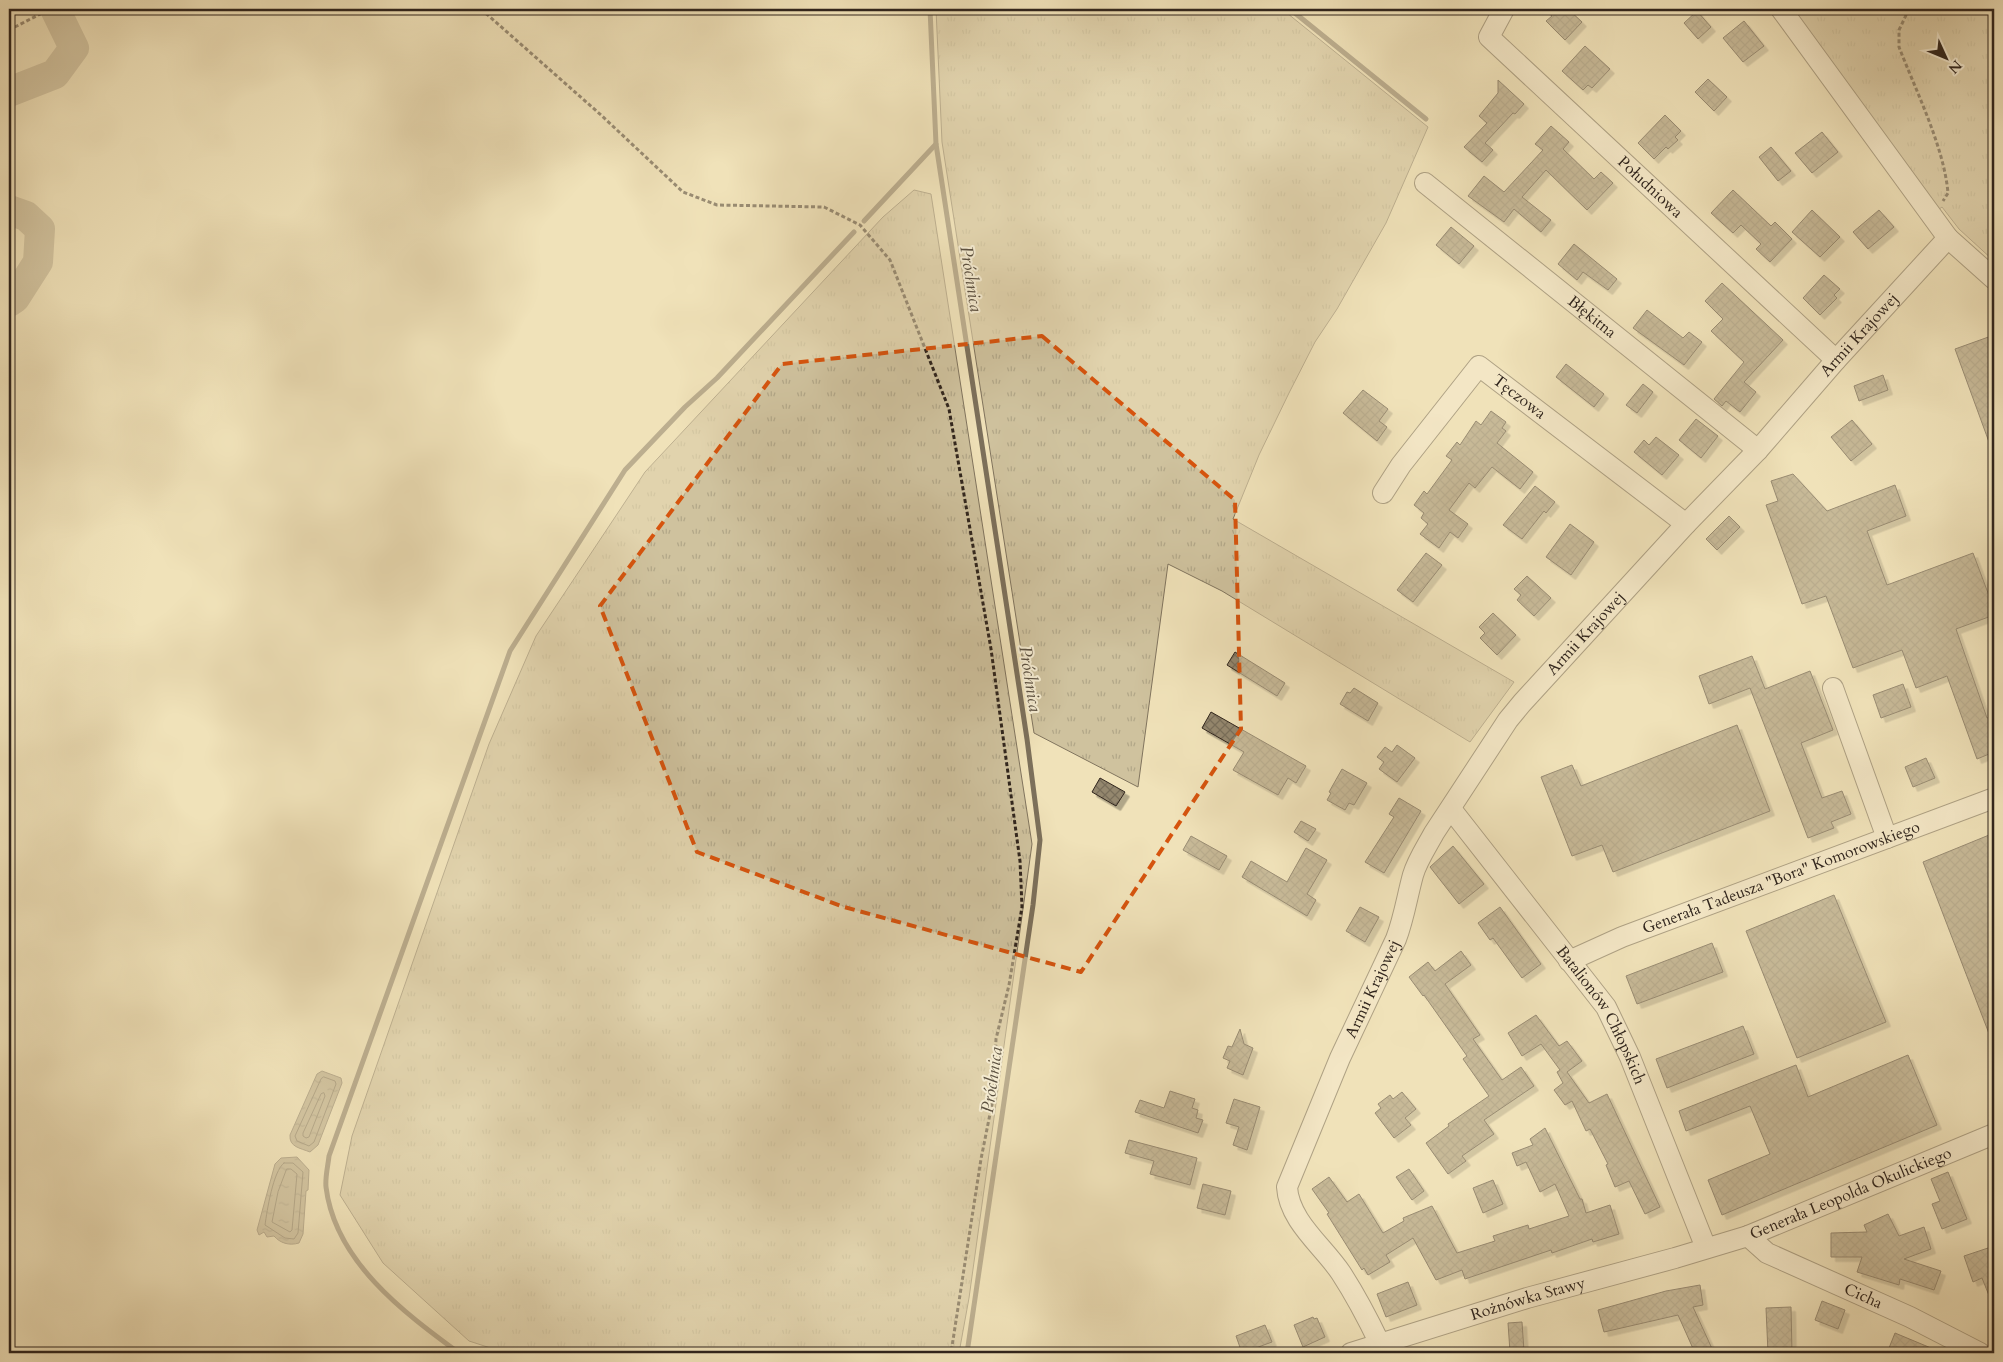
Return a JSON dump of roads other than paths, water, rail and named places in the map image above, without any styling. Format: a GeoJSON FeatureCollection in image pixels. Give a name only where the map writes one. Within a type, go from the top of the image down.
{"type":"FeatureCollection","features":[{"type":"Feature","properties":{"kind":"street","name":"Południowa"},"geometry":{"type":"LineString","coordinates":[[1504,9],[1489,37],[1836,360]]}},
{"type":"Feature","properties":{"kind":"street"},"geometry":{"type":"LineString","coordinates":[[1781,9],[1948,238],[1994,279]]}},
{"type":"Feature","properties":{"kind":"street","name":"Błękitna"},"geometry":{"type":"LineString","coordinates":[[1425,183],[1758,450]]}},
{"type":"Feature","properties":{"kind":"street","name":"Armii Krajowej"},"geometry":{"type":"LineString","coordinates":[[1380,1344],[1363,1309],[1340,1272],[1291,1206],[1287,1187],[1340,1058],[1396,939],[1404,919],[1414,872],[1434,833],[1508,720],[1522,703],[1686,524],[1758,450],[1836,360],[1948,238]]}},
{"type":"Feature","properties":{"kind":"street","name":"Tęczowa"},"geometry":{"type":"LineString","coordinates":[[1384,493],[1401,465],[1479,366],[1686,524]]}},
{"type":"Feature","properties":{"kind":"street"},"geometry":{"type":"LineString","coordinates":[[1833,688],[1887,838]]}},
{"type":"Feature","properties":{"kind":"street","name":"Generała Tadeusza \"Bora\" Komorowskiego"},"geometry":{"type":"LineString","coordinates":[[1569,961],[1622,937],[1994,798]]}},
{"type":"Feature","properties":{"kind":"street","name":"Batalionów Chłopskich"},"geometry":{"type":"LineString","coordinates":[[1451,808],[1606,1007],[1618,1030],[1706,1248]]}},
{"type":"Feature","properties":{"kind":"street","name":"Generała Leopolda Okulickiego"},"geometry":{"type":"LineString","coordinates":[[1706,1248],[1748,1236],[1994,1134]]}},
{"type":"Feature","properties":{"kind":"street","name":"Cicha"},"geometry":{"type":"LineString","coordinates":[[1748,1236],[1767,1253],[1910,1317],[1980,1353]]}},
{"type":"Feature","properties":{"kind":"street","name":"Rożnówka Stawy"},"geometry":{"type":"LineString","coordinates":[[1351,1353],[1527,1298],[1706,1248]]}},
{"type":"Feature","properties":{"kind":"water"},"geometry":{"type":"Polygon","coordinates":[[[322,1071],[341,1078],[342,1083],[318,1145],[310,1152],[293,1145],[290,1135],[317,1074],[322,1071]]]}},
{"type":"Feature","properties":{"kind":"water"},"geometry":{"type":"Polygon","coordinates":[[[297,1157],[309,1170],[308,1190],[306,1191],[303,1234],[299,1243],[288,1244],[274,1236],[267,1237],[264,1232],[259,1235],[257,1230],[275,1164],[281,1158],[297,1157]]]}},
{"type":"Feature","properties":{"kind":"waterway"},"geometry":{"type":"LineString","coordinates":[[9,92],[55,74],[74,48],[55,9]]}},
{"type":"Feature","properties":{"kind":"waterway","name":"Próchnica"},"geometry":{"type":"LineString","coordinates":[[930,9],[936,144],[1027,739],[1040,840],[1033,905],[967,1353]]}},
{"type":"Feature","properties":{"kind":"waterway"},"geometry":{"type":"LineString","coordinates":[[1290,9],[1426,119]]}},
{"type":"Feature","properties":{"kind":"waterway"},"geometry":{"type":"LineString","coordinates":[[864,221],[936,144]]}},
{"type":"Feature","properties":{"kind":"waterway"},"geometry":{"type":"LineString","coordinates":[[9,210],[26,216],[40,229],[38,262],[15,298],[9,302]]}},
{"type":"Feature","properties":{"kind":"waterway"},"geometry":{"type":"LineString","coordinates":[[459,1353],[395,1302],[357,1261],[343,1238],[332,1214],[326,1187],[329,1156],[510,651],[625,470],[685,407],[717,378],[854,232]]}}]}
